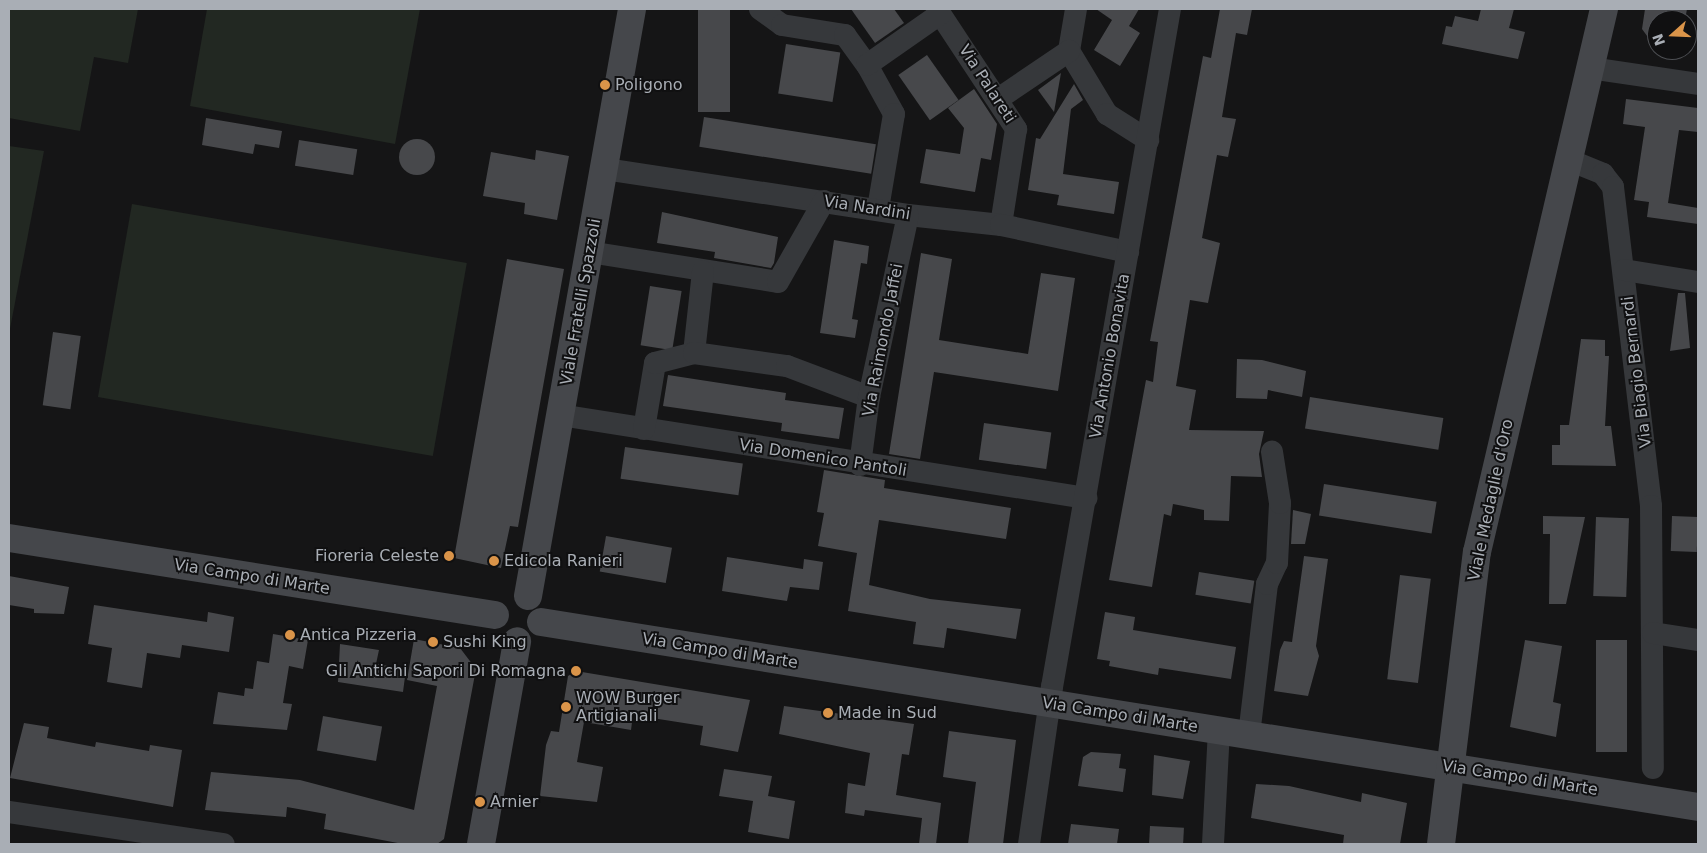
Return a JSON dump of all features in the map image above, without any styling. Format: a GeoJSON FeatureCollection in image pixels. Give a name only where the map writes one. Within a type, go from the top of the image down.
{"type":"FeatureCollection","features":[{"type":"Feature","properties":{"kind":"main road","name":"Viale Fratelli Spazzoli"},"geometry":{"type":"LineString","coordinates":[[528,596],[632,9]]}},
{"type":"Feature","properties":{"kind":"main road"},"geometry":{"type":"LineString","coordinates":[[1568,160],[1604,9]]}},
{"type":"Feature","properties":{"kind":"main road","name":"Viale Medaglie d'Oro"},"geometry":{"type":"LineString","coordinates":[[1441,844],[1477,552],[1568,160]]}},
{"type":"Feature","properties":{"kind":"main road","name":"Via Campo di Marte"},"geometry":{"type":"LineString","coordinates":[[9,538],[495,615]]}},
{"type":"Feature","properties":{"kind":"main road"},"geometry":{"type":"LineString","coordinates":[[528,596],[539,607],[541,622],[533,635],[517,641],[499,630],[495,615],[507,597],[528,596]]}},
{"type":"Feature","properties":{"kind":"main road","name":"Via Campo di Marte"},"geometry":{"type":"LineString","coordinates":[[541,622],[1698,807]]}},
{"type":"Feature","properties":{"kind":"main road"},"geometry":{"type":"LineString","coordinates":[[481,844],[517,641]]}},
{"type":"Feature","properties":{"kind":"street"},"geometry":{"type":"LineString","coordinates":[[760,9],[782,25],[844,35],[867,65],[894,114],[878,209]]}},
{"type":"Feature","properties":{"kind":"street"},"geometry":{"type":"LineString","coordinates":[[1076,9],[1069,51],[1107,114],[1148,140]]}},
{"type":"Feature","properties":{"kind":"street","name":"Via Antonio Bonavita"},"geometry":{"type":"LineString","coordinates":[[1029,844],[1051,704],[1170,9]]}},
{"type":"Feature","properties":{"kind":"street"},"geometry":{"type":"LineString","coordinates":[[867,65],[938,11]]}},
{"type":"Feature","properties":{"kind":"street","name":"Via Palareti"},"geometry":{"type":"LineString","coordinates":[[938,11],[1016,129],[1001,225]]}},
{"type":"Feature","properties":{"kind":"street"},"geometry":{"type":"LineString","coordinates":[[998,100],[1069,51]]}},
{"type":"Feature","properties":{"kind":"street"},"geometry":{"type":"LineString","coordinates":[[1590,68],[1698,84]]}},
{"type":"Feature","properties":{"kind":"street","name":"Via Biagio Bernardi"},"geometry":{"type":"LineString","coordinates":[[1568,160],[1603,174],[1613,187],[1651,506],[1653,768]]}},
{"type":"Feature","properties":{"kind":"street","name":"Via Nardini"},"geometry":{"type":"LineString","coordinates":[[605,168],[908,215],[1001,225],[1128,252]]}},
{"type":"Feature","properties":{"kind":"street"},"geometry":{"type":"LineString","coordinates":[[589,252],[778,282],[824,201]]}},
{"type":"Feature","properties":{"kind":"street","name":"Via Raimondo Jaffei"},"geometry":{"type":"LineString","coordinates":[[860,465],[869,397],[908,215]]}},
{"type":"Feature","properties":{"kind":"street"},"geometry":{"type":"LineString","coordinates":[[1624,270],[1698,282]]}},
{"type":"Feature","properties":{"kind":"street"},"geometry":{"type":"LineString","coordinates":[[694,353],[703,271]]}},
{"type":"Feature","properties":{"kind":"street"},"geometry":{"type":"LineString","coordinates":[[644,429],[655,363],[694,353],[787,366],[869,397]]}},
{"type":"Feature","properties":{"kind":"street","name":"Via Domenico Pantoli"},"geometry":{"type":"LineString","coordinates":[[560,414],[860,465],[1086,498]]}},
{"type":"Feature","properties":{"kind":"street"},"geometry":{"type":"LineString","coordinates":[[1249,735],[1267,584],[1277,563],[1280,503],[1272,452]]}},
{"type":"Feature","properties":{"kind":"street"},"geometry":{"type":"LineString","coordinates":[[1653,633],[1698,640]]}},
{"type":"Feature","properties":{"kind":"street"},"geometry":{"type":"LineString","coordinates":[[1213,844],[1219,731]]}},
{"type":"Feature","properties":{"kind":"street"},"geometry":{"type":"LineString","coordinates":[[9,812],[224,844]]}},
{"type":"Feature","properties":{"kind":"shaded area"},"geometry":{"type":"Polygon","coordinates":[[[9,9],[138,9],[128,63],[94,57],[80,131],[9,118],[9,9]]]}},
{"type":"Feature","properties":{"kind":"shaded area"},"geometry":{"type":"Polygon","coordinates":[[[207,9],[420,9],[395,144],[190,106],[207,9]]]}},
{"type":"Feature","properties":{"kind":"shaded area"},"geometry":{"type":"Polygon","coordinates":[[[9,146],[44,151],[9,334],[9,146]]]}},
{"type":"Feature","properties":{"kind":"shaded area"},"geometry":{"type":"Polygon","coordinates":[[[132,204],[467,263],[433,456],[98,397],[132,204]]]}},
{"type":"Feature","properties":{"kind":"building"},"geometry":{"type":"Polygon","coordinates":[[[698,9],[730,9],[730,112],[698,112],[698,9]]]}},
{"type":"Feature","properties":{"kind":"building"},"geometry":{"type":"Polygon","coordinates":[[[851,9],[894,9],[904,23],[875,43],[851,9]]]}},
{"type":"Feature","properties":{"kind":"building"},"geometry":{"type":"Polygon","coordinates":[[[1096,9],[1139,9],[1129,26],[1140,33],[1120,66],[1094,50],[1112,20],[1096,9]]]}},
{"type":"Feature","properties":{"kind":"building"},"geometry":{"type":"Polygon","coordinates":[[[1220,9],[1252,9],[1247,35],[1236,33],[1222,117],[1236,119],[1228,157],[1217,155],[1202,238],[1220,243],[1208,303],[1190,300],[1176,386],[1196,390],[1189,430],[1264,431],[1259,454],[1262,477],[1231,476],[1229,521],[1204,520],[1204,510],[1173,504],[1171,516],[1164,514],[1152,587],[1109,580],[1146,380],[1153,382],[1158,342],[1150,341],[1203,56],[1211,58],[1220,9]]]}},
{"type":"Feature","properties":{"kind":"building"},"geometry":{"type":"Polygon","coordinates":[[[1481,9],[1514,9],[1509,28],[1525,32],[1518,59],[1442,44],[1446,26],[1452,27],[1455,16],[1478,21],[1481,9]]]}},
{"type":"Feature","properties":{"kind":"building"},"geometry":{"type":"Polygon","coordinates":[[[1645,9],[1687,9],[1647,10],[1647,36],[1642,29],[1645,9]]]}},
{"type":"Feature","properties":{"kind":"building"},"geometry":{"type":"Polygon","coordinates":[[[786,44],[840,53],[833,102],[778,93],[786,44]]]}},
{"type":"Feature","properties":{"kind":"building"},"geometry":{"type":"Polygon","coordinates":[[[927,55],[959,100],[930,120],[898,75],[927,55]]]}},
{"type":"Feature","properties":{"kind":"building"},"geometry":{"type":"Polygon","coordinates":[[[1061,73],[1054,112],[1038,90],[1061,73]]]}},
{"type":"Feature","properties":{"kind":"building"},"geometry":{"type":"Polygon","coordinates":[[[1074,84],[1083,100],[1071,109],[1063,174],[1119,182],[1114,214],[1057,205],[1059,195],[1028,190],[1036,138],[1040,139],[1074,84]]]}},
{"type":"Feature","properties":{"kind":"building"},"geometry":{"type":"Polygon","coordinates":[[[974,89],[997,124],[991,160],[981,158],[975,192],[920,183],[926,149],[960,154],[964,128],[948,108],[974,89]]]}},
{"type":"Feature","properties":{"kind":"building"},"geometry":{"type":"Polygon","coordinates":[[[1626,99],[1698,108],[1698,132],[1679,130],[1668,203],[1698,208],[1698,224],[1647,217],[1649,202],[1634,200],[1645,127],[1623,124],[1626,99]]]}},
{"type":"Feature","properties":{"kind":"building"},"geometry":{"type":"Polygon","coordinates":[[[704,117],[876,144],[871,174],[699,147],[704,117]]]}},
{"type":"Feature","properties":{"kind":"building"},"geometry":{"type":"Polygon","coordinates":[[[206,118],[282,131],[279,148],[255,144],[253,154],[202,145],[206,118]]]}},
{"type":"Feature","properties":{"kind":"building"},"geometry":{"type":"Polygon","coordinates":[[[417,139],[424,140],[430,144],[434,150],[434,164],[430,170],[424,174],[417,175],[410,174],[404,170],[400,164],[399,157],[400,150],[404,144],[410,140],[417,139]]]}},
{"type":"Feature","properties":{"kind":"building"},"geometry":{"type":"Polygon","coordinates":[[[299,140],[357,149],[353,175],[295,166],[299,140]]]}},
{"type":"Feature","properties":{"kind":"building"},"geometry":{"type":"Polygon","coordinates":[[[536,150],[569,156],[557,220],[524,214],[525,203],[483,196],[491,152],[535,160],[536,150]]]}},
{"type":"Feature","properties":{"kind":"building"},"geometry":{"type":"Polygon","coordinates":[[[662,212],[778,237],[774,263],[771,268],[714,258],[715,252],[657,243],[662,212]]]}},
{"type":"Feature","properties":{"kind":"building"},"geometry":{"type":"Polygon","coordinates":[[[834,240],[869,246],[867,264],[861,263],[852,319],[858,320],[855,338],[820,333],[834,240]]]}},
{"type":"Feature","properties":{"kind":"building"},"geometry":{"type":"Polygon","coordinates":[[[921,253],[952,259],[939,340],[1028,354],[1041,273],[1075,278],[1058,391],[934,372],[920,459],[889,454],[921,253]]]}},
{"type":"Feature","properties":{"kind":"building"},"geometry":{"type":"Polygon","coordinates":[[[507,259],[564,269],[518,527],[510,526],[501,568],[454,558],[507,259]]]}},
{"type":"Feature","properties":{"kind":"building"},"geometry":{"type":"Polygon","coordinates":[[[650,286],[682,291],[672,350],[641,345],[650,286]]]}},
{"type":"Feature","properties":{"kind":"building"},"geometry":{"type":"Polygon","coordinates":[[[1678,293],[1685,293],[1690,348],[1670,351],[1678,293]]]}},
{"type":"Feature","properties":{"kind":"building"},"geometry":{"type":"Polygon","coordinates":[[[53,332],[81,336],[70,409],[43,405],[53,332]]]}},
{"type":"Feature","properties":{"kind":"building"},"geometry":{"type":"Polygon","coordinates":[[[1581,339],[1605,340],[1605,356],[1609,356],[1605,426],[1611,426],[1616,466],[1552,465],[1552,445],[1560,445],[1560,425],[1569,425],[1581,339]]]}},
{"type":"Feature","properties":{"kind":"building"},"geometry":{"type":"Polygon","coordinates":[[[1237,359],[1262,360],[1306,371],[1302,397],[1268,390],[1267,399],[1236,398],[1237,359]]]}},
{"type":"Feature","properties":{"kind":"building"},"geometry":{"type":"Polygon","coordinates":[[[668,375],[786,393],[785,400],[844,408],[839,439],[781,431],[782,423],[663,406],[668,375]]]}},
{"type":"Feature","properties":{"kind":"building"},"geometry":{"type":"Polygon","coordinates":[[[1310,397],[1443,418],[1438,450],[1305,429],[1310,397]]]}},
{"type":"Feature","properties":{"kind":"building"},"geometry":{"type":"Polygon","coordinates":[[[984,423],[1051,432],[1046,469],[979,460],[984,423]]]}},
{"type":"Feature","properties":{"kind":"building"},"geometry":{"type":"Polygon","coordinates":[[[625,447],[743,464],[738,495],[621,479],[625,447]]]}},
{"type":"Feature","properties":{"kind":"building"},"geometry":{"type":"Polygon","coordinates":[[[824,470],[885,480],[884,488],[1011,508],[1006,539],[879,520],[869,585],[930,599],[1021,609],[1016,639],[947,628],[944,648],[913,644],[916,622],[848,611],[857,553],[818,546],[824,513],[817,512],[824,470]]]}},
{"type":"Feature","properties":{"kind":"building"},"geometry":{"type":"Polygon","coordinates":[[[1324,484],[1437,502],[1432,533],[1319,516],[1324,484]]]}},
{"type":"Feature","properties":{"kind":"building"},"geometry":{"type":"Polygon","coordinates":[[[1293,510],[1311,514],[1305,544],[1291,544],[1293,510]]]}},
{"type":"Feature","properties":{"kind":"building"},"geometry":{"type":"Polygon","coordinates":[[[1543,516],[1585,517],[1566,604],[1549,604],[1550,534],[1543,534],[1543,516]]]}},
{"type":"Feature","properties":{"kind":"building"},"geometry":{"type":"Polygon","coordinates":[[[1672,516],[1698,517],[1697,552],[1671,551],[1672,516]]]}},
{"type":"Feature","properties":{"kind":"building"},"geometry":{"type":"Polygon","coordinates":[[[1596,517],[1629,518],[1626,597],[1593,596],[1596,517]]]}},
{"type":"Feature","properties":{"kind":"building"},"geometry":{"type":"Polygon","coordinates":[[[606,536],[672,548],[666,583],[600,571],[606,536]]]}},
{"type":"Feature","properties":{"kind":"building"},"geometry":{"type":"Polygon","coordinates":[[[1304,556],[1328,559],[1316,646],[1319,656],[1308,696],[1274,691],[1280,650],[1284,641],[1292,642],[1304,556]]]}},
{"type":"Feature","properties":{"kind":"building"},"geometry":{"type":"Polygon","coordinates":[[[727,557],[803,569],[804,559],[823,562],[819,590],[790,587],[787,601],[722,591],[727,557]]]}},
{"type":"Feature","properties":{"kind":"building"},"geometry":{"type":"Polygon","coordinates":[[[1199,572],[1254,581],[1251,603],[1195,595],[1199,572]]]}},
{"type":"Feature","properties":{"kind":"building"},"geometry":{"type":"Polygon","coordinates":[[[1400,575],[1431,579],[1418,683],[1387,679],[1400,575]]]}},
{"type":"Feature","properties":{"kind":"building"},"geometry":{"type":"Polygon","coordinates":[[[9,576],[69,587],[64,614],[34,613],[34,609],[9,605],[9,576]]]}},
{"type":"Feature","properties":{"kind":"building"},"geometry":{"type":"Polygon","coordinates":[[[94,605],[207,622],[208,612],[234,617],[229,652],[182,645],[180,658],[147,653],[142,688],[107,682],[112,648],[88,644],[94,605]]]}},
{"type":"Feature","properties":{"kind":"building"},"geometry":{"type":"Polygon","coordinates":[[[1105,612],[1135,617],[1133,630],[1236,647],[1231,679],[1159,668],[1158,675],[1109,666],[1110,661],[1097,659],[1105,612]]]}},
{"type":"Feature","properties":{"kind":"building"},"geometry":{"type":"Polygon","coordinates":[[[273,634],[308,640],[303,669],[289,666],[283,703],[292,704],[287,730],[213,724],[218,692],[244,696],[245,688],[253,689],[257,661],[269,663],[273,634]]]}},
{"type":"Feature","properties":{"kind":"building"},"geometry":{"type":"Polygon","coordinates":[[[414,639],[460,648],[476,669],[444,839],[437,844],[403,844],[324,829],[326,814],[287,807],[286,817],[205,810],[211,772],[300,780],[414,810],[437,686],[407,680],[414,639]]]}},
{"type":"Feature","properties":{"kind":"building"},"geometry":{"type":"Polygon","coordinates":[[[1525,640],[1562,646],[1553,702],[1561,704],[1556,737],[1510,727],[1525,640]]]}},
{"type":"Feature","properties":{"kind":"building"},"geometry":{"type":"Polygon","coordinates":[[[1596,640],[1627,640],[1627,752],[1596,752],[1596,640]]]}},
{"type":"Feature","properties":{"kind":"building"},"geometry":{"type":"Polygon","coordinates":[[[340,644],[379,650],[376,664],[406,669],[403,692],[338,682],[340,644]]]}},
{"type":"Feature","properties":{"kind":"building"},"geometry":{"type":"Polygon","coordinates":[[[576,671],[750,700],[738,752],[700,745],[703,726],[633,715],[631,730],[584,722],[577,762],[603,767],[597,802],[540,796],[546,745],[551,731],[559,732],[568,676],[576,671]]]}},
{"type":"Feature","properties":{"kind":"building"},"geometry":{"type":"Polygon","coordinates":[[[784,706],[914,724],[909,755],[902,754],[896,795],[941,803],[936,844],[919,844],[922,818],[865,810],[864,816],[845,813],[848,783],[865,786],[870,753],[779,734],[784,706]]]}},
{"type":"Feature","properties":{"kind":"building"},"geometry":{"type":"Polygon","coordinates":[[[323,716],[382,726],[376,761],[317,750],[323,716]]]}},
{"type":"Feature","properties":{"kind":"building"},"geometry":{"type":"Polygon","coordinates":[[[24,723],[49,727],[47,738],[95,747],[96,742],[149,751],[150,745],[182,750],[173,807],[10,778],[24,723]]]}},
{"type":"Feature","properties":{"kind":"building"},"geometry":{"type":"Polygon","coordinates":[[[949,731],[1016,740],[1003,844],[968,844],[976,782],[943,777],[949,731]]]}},
{"type":"Feature","properties":{"kind":"building"},"geometry":{"type":"Polygon","coordinates":[[[1091,752],[1121,754],[1119,768],[1126,769],[1123,792],[1078,786],[1083,757],[1091,752]]]}},
{"type":"Feature","properties":{"kind":"building"},"geometry":{"type":"Polygon","coordinates":[[[1154,755],[1190,761],[1183,799],[1152,795],[1154,755]]]}},
{"type":"Feature","properties":{"kind":"building"},"geometry":{"type":"Polygon","coordinates":[[[724,769],[772,776],[768,796],[795,801],[789,839],[748,832],[753,801],[719,796],[724,769]]]}},
{"type":"Feature","properties":{"kind":"building"},"geometry":{"type":"Polygon","coordinates":[[[1256,784],[1289,786],[1361,802],[1362,793],[1407,803],[1400,844],[1343,844],[1344,835],[1251,818],[1256,784]]]}},
{"type":"Feature","properties":{"kind":"building"},"geometry":{"type":"Polygon","coordinates":[[[1071,824],[1119,829],[1117,844],[1068,844],[1071,824]]]}},
{"type":"Feature","properties":{"kind":"building"},"geometry":{"type":"Polygon","coordinates":[[[1150,826],[1184,828],[1183,844],[1149,844],[1150,826]]]}},
{"type":"Feature","properties":{"kind":"place","name":"Poligono"},"geometry":{"type":"Point","coordinates":[605,85]}},
{"type":"Feature","properties":{"kind":"place","name":"Fioreria Celeste"},"geometry":{"type":"Point","coordinates":[449,556]}},
{"type":"Feature","properties":{"kind":"place","name":"Edicola Ranieri"},"geometry":{"type":"Point","coordinates":[494,561]}},
{"type":"Feature","properties":{"kind":"place","name":"Antica Pizzeria"},"geometry":{"type":"Point","coordinates":[290,635]}},
{"type":"Feature","properties":{"kind":"place","name":"Sushi King"},"geometry":{"type":"Point","coordinates":[433,642]}},
{"type":"Feature","properties":{"kind":"place","name":"Gli Antichi Sapori Di Romagna"},"geometry":{"type":"Point","coordinates":[576,671]}},
{"type":"Feature","properties":{"kind":"place","name":"WOW Burger Artigianali"},"geometry":{"type":"Point","coordinates":[566,707]}},
{"type":"Feature","properties":{"kind":"place","name":"Made in Sud"},"geometry":{"type":"Point","coordinates":[828,713]}},
{"type":"Feature","properties":{"kind":"place","name":"Arnier"},"geometry":{"type":"Point","coordinates":[480,802]}}]}
